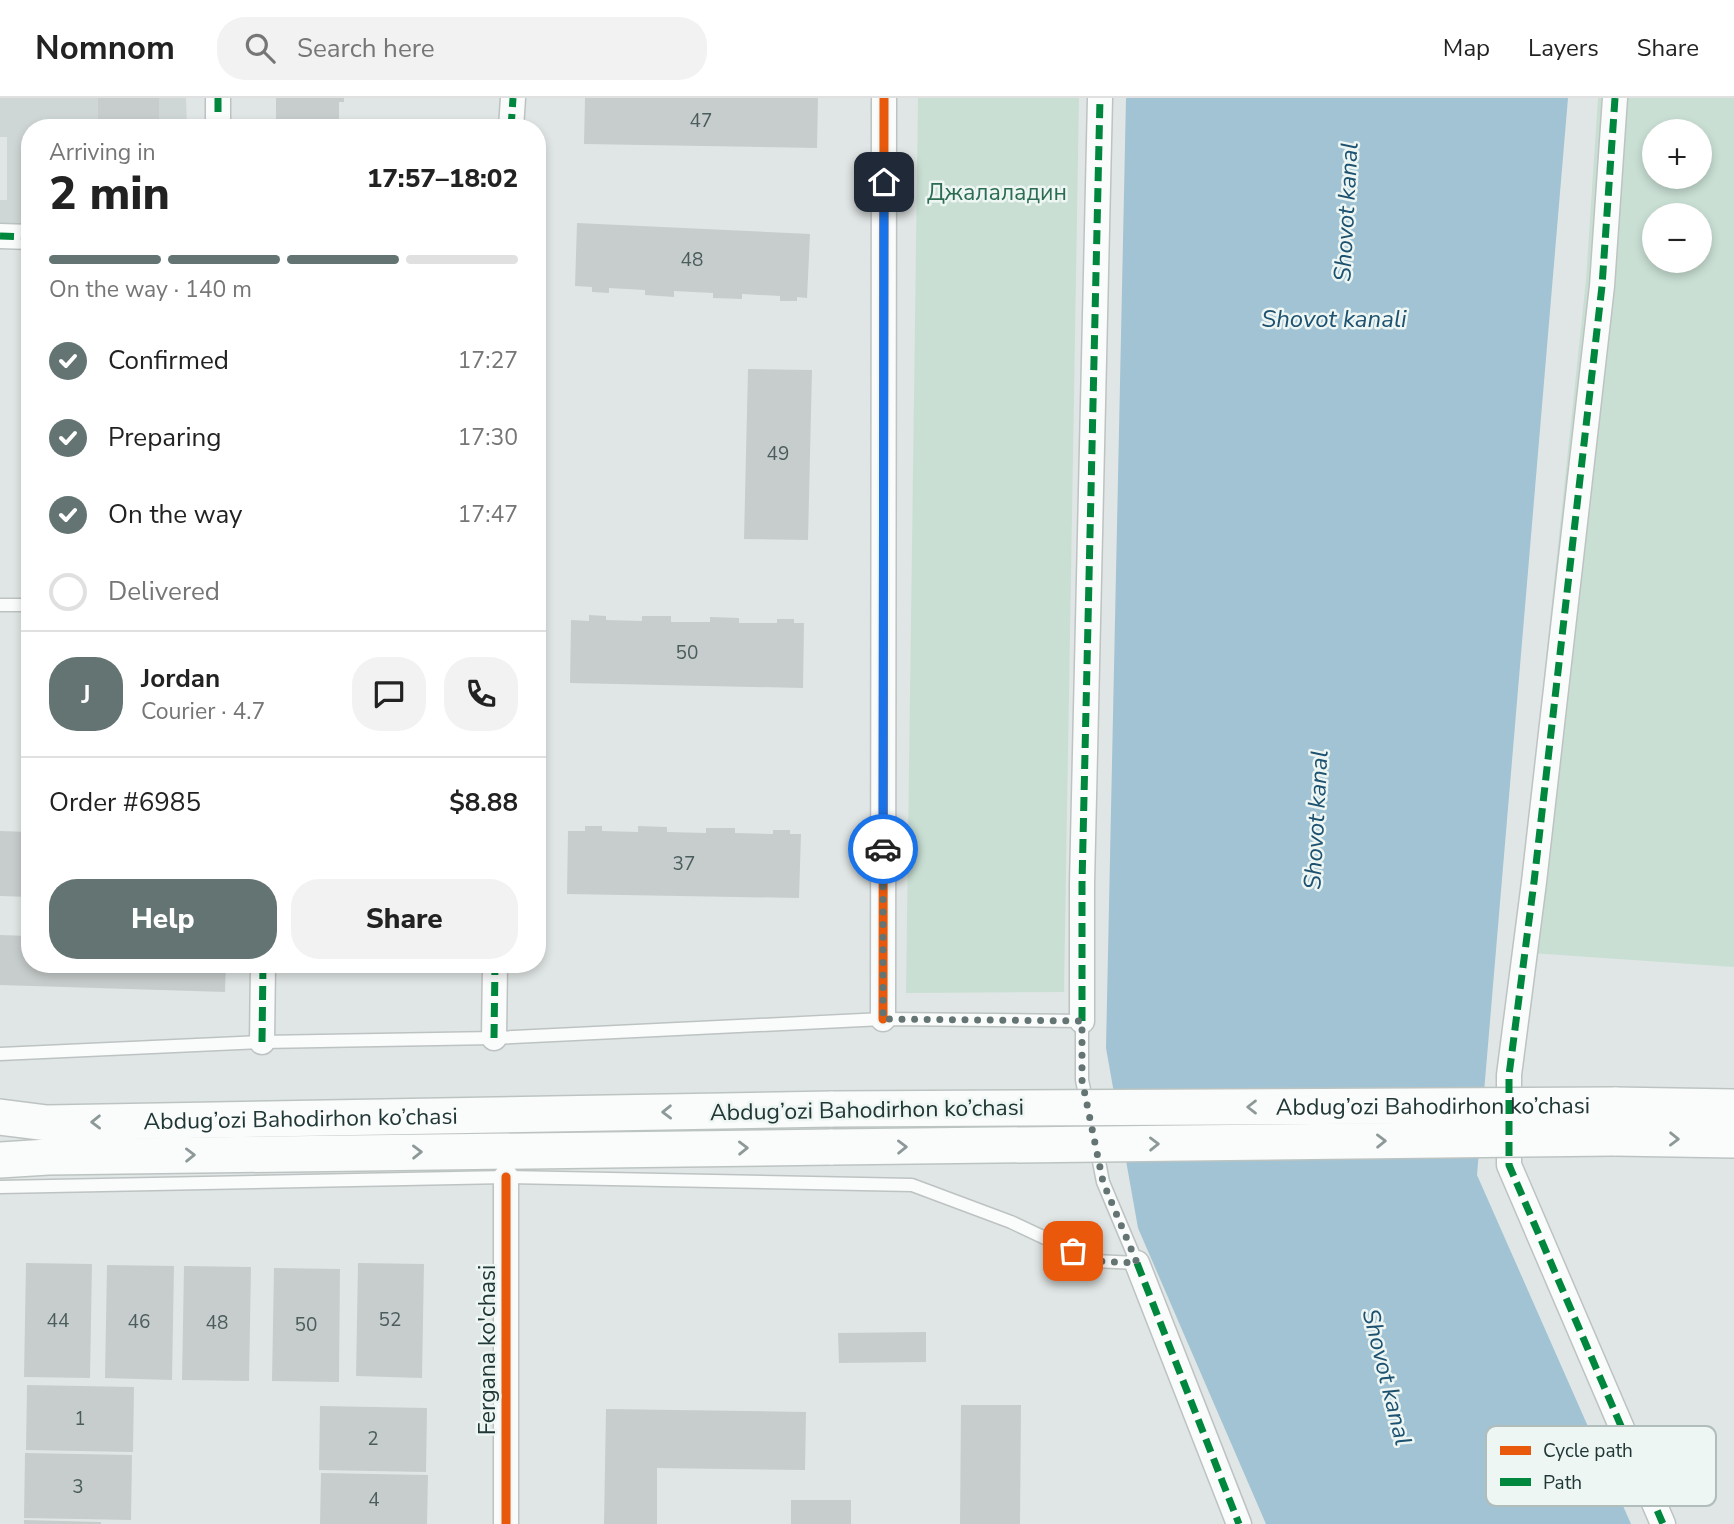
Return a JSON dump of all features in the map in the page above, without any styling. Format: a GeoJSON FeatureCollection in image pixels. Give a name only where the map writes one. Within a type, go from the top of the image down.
{"type":"FeatureCollection","features":[{"type":"Feature","properties":{"kind":"main road","name":"Abdug’ozi Bahodirhon ko’chasi"},"geometry":{"type":"LineString","coordinates":[[0,1160],[48,1157],[834,1147],[1614,1122],[1734,1107]]}},
{"type":"Feature","properties":{"kind":"main road","name":"Abdug’ozi Bahodirhon ko’chasi"},"geometry":{"type":"LineString","coordinates":[[0,1117],[47,1123],[833,1109],[1614,1122],[1734,1140]]}},
{"type":"Feature","properties":{"kind":"street"},"geometry":{"type":"LineString","coordinates":[[218,98],[218,119]]}},
{"type":"Feature","properties":{"kind":"street"},"geometry":{"type":"LineString","coordinates":[[512,119],[513,98]]}},
{"type":"Feature","properties":{"kind":"street"},"geometry":{"type":"LineString","coordinates":[[883,1019],[884,98]]}},
{"type":"Feature","properties":{"kind":"street"},"geometry":{"type":"LineString","coordinates":[[1082,1021],[1082,870],[1100,98]]}},
{"type":"Feature","properties":{"kind":"street"},"geometry":{"type":"LineString","coordinates":[[1615,98],[1602,286],[1534,882],[1509,1075],[1509,1165],[1621,1426]]}},
{"type":"Feature","properties":{"kind":"street"},"geometry":{"type":"LineString","coordinates":[[0,236],[21,237]]}},
{"type":"Feature","properties":{"kind":"street"},"geometry":{"type":"LineString","coordinates":[[262,1042],[263,973]]}},
{"type":"Feature","properties":{"kind":"street"},"geometry":{"type":"LineString","coordinates":[[494,1038],[495,973]]}},
{"type":"Feature","properties":{"kind":"street","name":"Fergana ko'chasi"},"geometry":{"type":"LineString","coordinates":[[506,1177],[506,1524]]}},
{"type":"Feature","properties":{"kind":"street"},"geometry":{"type":"LineString","coordinates":[[1137,1263],[1239,1524]]}},
{"type":"Feature","properties":{"kind":"street"},"geometry":{"type":"LineString","coordinates":[[1655,1506],[1663,1524]]}},
{"type":"Feature","properties":{"kind":"lane"},"geometry":{"type":"LineString","coordinates":[[0,605],[21,605]]}},
{"type":"Feature","properties":{"kind":"lane"},"geometry":{"type":"LineString","coordinates":[[0,1054],[262,1042],[494,1038],[883,1019],[1082,1021],[1082,1080],[1103,1182],[1137,1263],[1094,1261],[1011,1222],[912,1185],[506,1177],[0,1187]]}},
{"type":"Feature","properties":{"kind":"shaded area"},"geometry":{"type":"Polygon","coordinates":[[[0,98],[186,98],[187,119],[21,119],[21,233],[0,233],[0,200],[7,200],[7,137],[0,137],[0,98]]]}},
{"type":"Feature","properties":{"kind":"green space","name":"Джалаладин"},"geometry":{"type":"Polygon","coordinates":[[[918,98],[1079,98],[1064,992],[906,993],[918,98]]]}},
{"type":"Feature","properties":{"kind":"green space"},"geometry":{"type":"Polygon","coordinates":[[[1598,98],[1734,98],[1734,967],[1515,952],[1586,280],[1598,98]]]}},
{"type":"Feature","properties":{"kind":"water","name":"Shovot kanali"},"geometry":{"type":"Polygon","coordinates":[[[1126,98],[1568,98],[1477,1175],[1588,1426],[1486,1426],[1486,1506],[1623,1506],[1631,1524],[1266,1524],[1138,1228],[1106,1048],[1126,98]]]}},
{"type":"Feature","properties":{"kind":"building"},"geometry":{"type":"Polygon","coordinates":[[[98,98],[159,98],[159,119],[98,119],[98,98]]]}},
{"type":"Feature","properties":{"kind":"building"},"geometry":{"type":"Polygon","coordinates":[[[276,98],[344,98],[344,102],[339,102],[339,119],[276,119],[276,98]]]}},
{"type":"Feature","properties":{"kind":"building"},"geometry":{"type":"Polygon","coordinates":[[[585,98],[818,98],[817,148],[584,144],[585,98]]]}},
{"type":"Feature","properties":{"kind":"building"},"geometry":{"type":"Polygon","coordinates":[[[577,223],[810,234],[807,298],[780,301],[780,296],[742,294],[742,299],[713,298],[713,293],[674,291],[674,297],[645,295],[645,290],[609,288],[609,293],[592,292],[592,287],[575,286],[577,223]]]}},
{"type":"Feature","properties":{"kind":"building"},"geometry":{"type":"Polygon","coordinates":[[[748,369],[812,370],[808,540],[744,539],[748,369]]]}},
{"type":"Feature","properties":{"kind":"building"},"geometry":{"type":"Polygon","coordinates":[[[589,615],[606,616],[606,620],[642,621],[642,616],[671,616],[671,622],[710,622],[710,617],[739,618],[739,623],[777,623],[777,619],[794,619],[794,623],[804,623],[803,688],[570,683],[571,620],[589,621],[589,615]]]}},
{"type":"Feature","properties":{"kind":"building"},"geometry":{"type":"Polygon","coordinates":[[[585,826],[602,826],[602,831],[638,832],[638,826],[667,827],[667,832],[706,833],[706,828],[735,828],[735,833],[773,834],[773,830],[790,830],[790,834],[801,834],[799,898],[567,894],[568,831],[585,831],[585,826]]]}},
{"type":"Feature","properties":{"kind":"building"},"geometry":{"type":"Polygon","coordinates":[[[0,831],[21,832],[21,897],[0,896],[0,831]]]}},
{"type":"Feature","properties":{"kind":"building"},"geometry":{"type":"Polygon","coordinates":[[[0,935],[21,936],[21,973],[226,973],[225,992],[0,985],[0,935]]]}},
{"type":"Feature","properties":{"kind":"building"},"geometry":{"type":"Polygon","coordinates":[[[26,1263],[92,1264],[90,1378],[24,1377],[26,1263]]]}},
{"type":"Feature","properties":{"kind":"building"},"geometry":{"type":"Polygon","coordinates":[[[358,1263],[424,1264],[422,1378],[356,1376],[358,1263]]]}},
{"type":"Feature","properties":{"kind":"building"},"geometry":{"type":"Polygon","coordinates":[[[107,1265],[174,1266],[172,1380],[105,1378],[107,1265]]]}},
{"type":"Feature","properties":{"kind":"building"},"geometry":{"type":"Polygon","coordinates":[[[184,1266],[251,1267],[249,1381],[182,1380],[184,1266]]]}},
{"type":"Feature","properties":{"kind":"building"},"geometry":{"type":"Polygon","coordinates":[[[274,1268],[340,1269],[339,1382],[272,1381],[274,1268]]]}},
{"type":"Feature","properties":{"kind":"building"},"geometry":{"type":"Polygon","coordinates":[[[926,1332],[926,1362],[839,1363],[838,1333],[926,1332]]]}},
{"type":"Feature","properties":{"kind":"building"},"geometry":{"type":"Polygon","coordinates":[[[27,1385],[134,1387],[133,1452],[26,1450],[27,1385]]]}},
{"type":"Feature","properties":{"kind":"building"},"geometry":{"type":"Polygon","coordinates":[[[961,1405],[1021,1405],[1020,1524],[960,1524],[961,1405]]]}},
{"type":"Feature","properties":{"kind":"building"},"geometry":{"type":"Polygon","coordinates":[[[320,1406],[427,1408],[426,1472],[319,1470],[320,1406]]]}},
{"type":"Feature","properties":{"kind":"building"},"geometry":{"type":"Polygon","coordinates":[[[606,1409],[806,1412],[805,1470],[657,1468],[657,1524],[604,1524],[606,1409]]]}},
{"type":"Feature","properties":{"kind":"building"},"geometry":{"type":"Polygon","coordinates":[[[25,1453],[132,1455],[131,1520],[24,1518],[25,1453]]]}},
{"type":"Feature","properties":{"kind":"building"},"geometry":{"type":"Polygon","coordinates":[[[321,1473],[428,1475],[427,1524],[320,1524],[321,1473]]]}},
{"type":"Feature","properties":{"kind":"building"},"geometry":{"type":"Polygon","coordinates":[[[791,1500],[851,1500],[851,1524],[791,1524],[791,1500]]]}},
{"type":"Feature","properties":{"kind":"building"},"geometry":{"type":"Polygon","coordinates":[[[24,1520],[101,1522],[101,1524],[24,1524],[24,1520]]]}},
{"type":"Feature","properties":{"kind":"marked path"},"geometry":{"type":"LineString","coordinates":[[218,98],[218,119]]}},
{"type":"Feature","properties":{"kind":"marked path"},"geometry":{"type":"LineString","coordinates":[[512,119],[513,98]]}},
{"type":"Feature","properties":{"kind":"marked path"},"geometry":{"type":"LineString","coordinates":[[1082,1021],[1082,884],[1100,98]]}},
{"type":"Feature","properties":{"kind":"marked path"},"geometry":{"type":"LineString","coordinates":[[1615,98],[1602,286],[1534,882],[1509,1075],[1509,1165],[1621,1426]]}},
{"type":"Feature","properties":{"kind":"marked path"},"geometry":{"type":"LineString","coordinates":[[0,236],[21,237]]}},
{"type":"Feature","properties":{"kind":"marked path"},"geometry":{"type":"LineString","coordinates":[[262,1042],[263,973]]}},
{"type":"Feature","properties":{"kind":"marked path"},"geometry":{"type":"LineString","coordinates":[[494,1038],[495,973]]}},
{"type":"Feature","properties":{"kind":"marked path"},"geometry":{"type":"LineString","coordinates":[[1137,1263],[1239,1524]]}},
{"type":"Feature","properties":{"kind":"marked path"},"geometry":{"type":"LineString","coordinates":[[1655,1506],[1663,1524]]}},
{"type":"Feature","properties":{"kind":"cycle path"},"geometry":{"type":"LineString","coordinates":[[883,1019],[884,98]]}},
{"type":"Feature","properties":{"kind":"cycle path"},"geometry":{"type":"LineString","coordinates":[[506,1177],[506,1524]]}},
{"type":"Feature","properties":{"kind":"way so far"},"geometry":{"type":"LineString","coordinates":[[883,849],[883,1019],[1082,1021],[1082,1080],[1103,1182],[1137,1263],[1094,1261],[1073,1251]]}},
{"type":"Feature","properties":{"kind":"route"},"geometry":{"type":"LineString","coordinates":[[883,849],[884,182]]}},
{"type":"Feature","properties":{"kind":"water label","name":"Shovot kanal"},"geometry":{"type":"Point","coordinates":[1346,212]}},
{"type":"Feature","properties":{"kind":"water label","name":"Shovot kanal"},"geometry":{"type":"Point","coordinates":[1316,820]}},
{"type":"Feature","properties":{"kind":"water label","name":"Shovot kanal"},"geometry":{"type":"Point","coordinates":[1387,1377]}}]}
